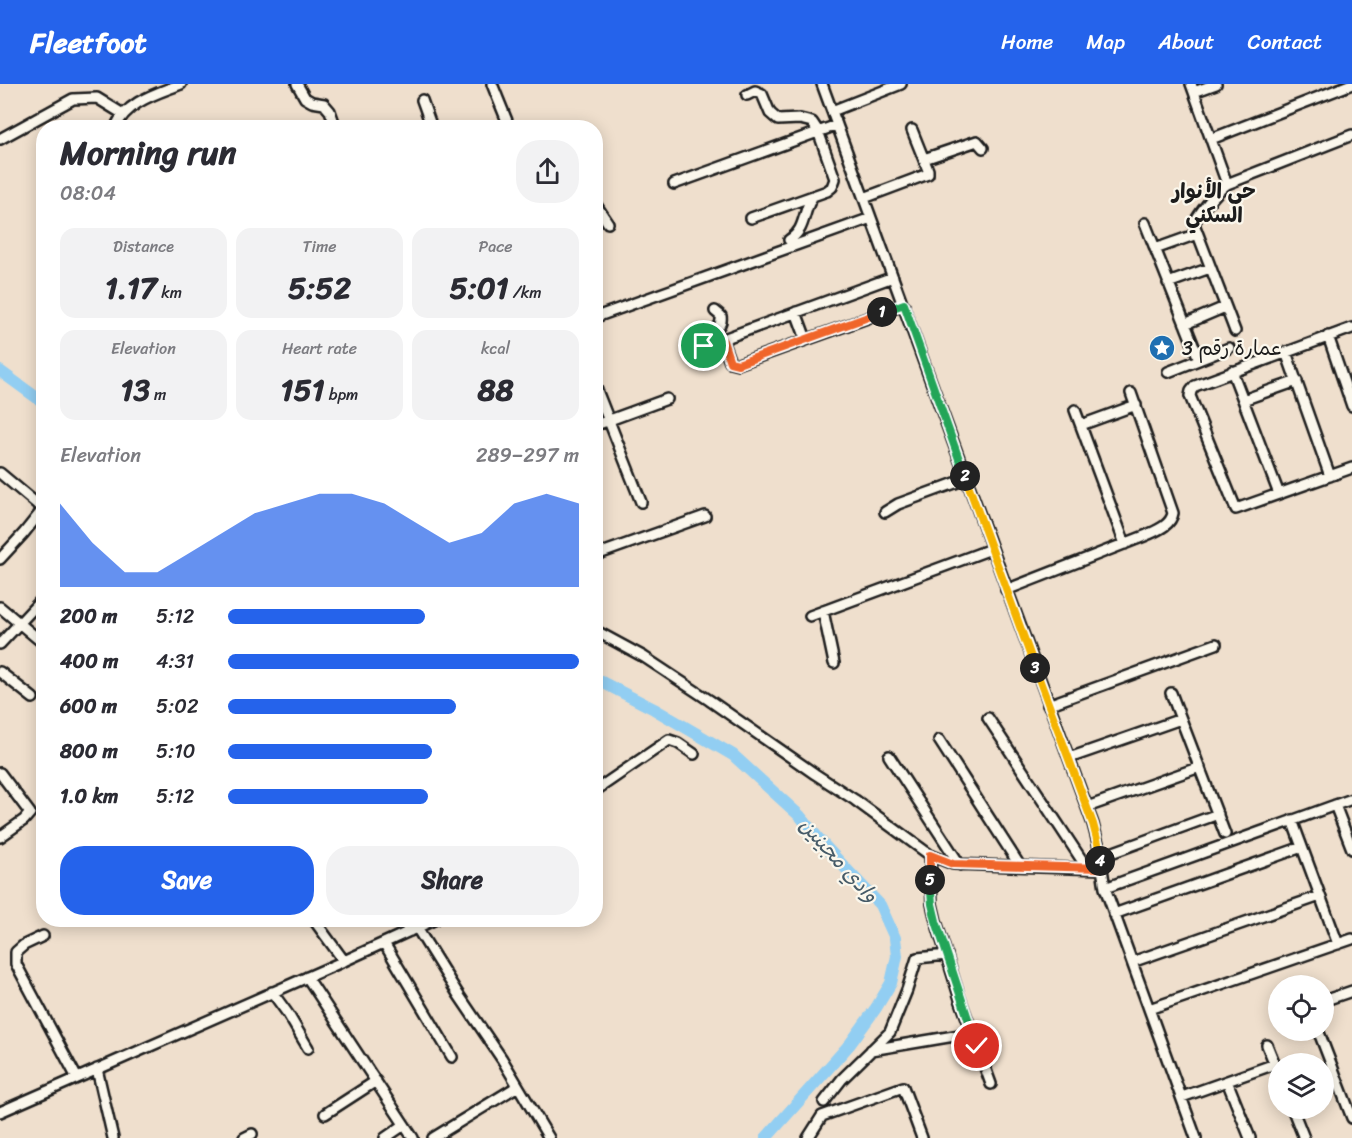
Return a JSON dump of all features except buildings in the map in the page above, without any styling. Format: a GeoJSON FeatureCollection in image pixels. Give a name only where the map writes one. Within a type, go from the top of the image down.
{"type":"FeatureCollection","features":[{"type":"Feature","properties":{"kind":"street"},"geometry":{"type":"LineString","coordinates":[[120,120],[123,114],[139,102],[181,84]]}},
{"type":"Feature","properties":{"kind":"street"},"geometry":{"type":"LineString","coordinates":[[297,84],[305,98],[324,104],[333,120]]}},
{"type":"Feature","properties":{"kind":"street"},"geometry":{"type":"LineString","coordinates":[[492,84],[507,120]]}},
{"type":"Feature","properties":{"kind":"street"},"geometry":{"type":"LineString","coordinates":[[822,84],[1097,835],[1105,888],[1196,1138]]}},
{"type":"Feature","properties":{"kind":"street"},"geometry":{"type":"LineString","coordinates":[[832,111],[878,88],[901,84]]}},
{"type":"Feature","properties":{"kind":"street"},"geometry":{"type":"LineString","coordinates":[[1216,84],[1192,88],[1227,184]]}},
{"type":"Feature","properties":{"kind":"street"},"geometry":{"type":"LineString","coordinates":[[1211,139],[1352,84]]}},
{"type":"Feature","properties":{"kind":"street"},"geometry":{"type":"LineString","coordinates":[[747,95],[755,92],[762,94],[770,113],[778,120],[807,119],[815,125],[835,179],[832,188],[751,218]]}},
{"type":"Feature","properties":{"kind":"street"},"geometry":{"type":"LineString","coordinates":[[0,139],[73,99],[97,98],[123,114]]}},
{"type":"Feature","properties":{"kind":"street"},"geometry":{"type":"LineString","coordinates":[[422,100],[429,120]]}},
{"type":"Feature","properties":{"kind":"street"},"geometry":{"type":"LineString","coordinates":[[674,184],[837,124]]}},
{"type":"Feature","properties":{"kind":"street"},"geometry":{"type":"LineString","coordinates":[[864,198],[928,174],[912,130]]}},
{"type":"Feature","properties":{"kind":"street"},"geometry":{"type":"LineString","coordinates":[[1235,331],[1194,221],[1216,192],[1227,184],[1352,135]]}},
{"type":"Feature","properties":{"kind":"street"},"geometry":{"type":"LineString","coordinates":[[924,159],[977,141],[983,148]]}},
{"type":"Feature","properties":{"kind":"street"},"geometry":{"type":"LineString","coordinates":[[789,240],[802,227],[807,206],[813,196]]}},
{"type":"Feature","properties":{"kind":"street"},"geometry":{"type":"LineString","coordinates":[[603,216],[608,223]]}},
{"type":"Feature","properties":{"kind":"street"},"geometry":{"type":"LineString","coordinates":[[603,314],[871,218]]}},
{"type":"Feature","properties":{"kind":"street"},"geometry":{"type":"LineString","coordinates":[[1145,223],[1199,359]]}},
{"type":"Feature","properties":{"kind":"street"},"geometry":{"type":"LineString","coordinates":[[1155,249],[1197,234]]}},
{"type":"Feature","properties":{"kind":"street"},"geometry":{"type":"LineString","coordinates":[[1168,283],[1210,268]]}},
{"type":"Feature","properties":{"kind":"street"},"geometry":{"type":"LineString","coordinates":[[715,311],[721,316],[721,323],[704,335],[702,342],[705,347],[893,277]]}},
{"type":"Feature","properties":{"kind":"street"},"geometry":{"type":"LineString","coordinates":[[723,341],[730,362],[735,364],[904,304]]}},
{"type":"Feature","properties":{"kind":"street"},"geometry":{"type":"LineString","coordinates":[[1185,324],[1225,307]]}},
{"type":"Feature","properties":{"kind":"street"},"geometry":{"type":"LineString","coordinates":[[796,312],[806,339]]}},
{"type":"Feature","properties":{"kind":"street"},"geometry":{"type":"LineString","coordinates":[[1352,328],[1195,386],[1190,396],[1236,509],[1352,468]]}},
{"type":"Feature","properties":{"kind":"street"},"geometry":{"type":"LineString","coordinates":[[1329,336],[1352,406]]}},
{"type":"Feature","properties":{"kind":"street"},"geometry":{"type":"LineString","coordinates":[[1168,372],[1229,348]]}},
{"type":"Feature","properties":{"kind":"street"},"geometry":{"type":"LineString","coordinates":[[1287,352],[1330,476]]}},
{"type":"Feature","properties":{"kind":"street"},"geometry":{"type":"LineString","coordinates":[[1232,371],[1279,494]]}},
{"type":"Feature","properties":{"kind":"street"},"geometry":{"type":"LineString","coordinates":[[1243,400],[1297,381]]}},
{"type":"Feature","properties":{"kind":"street"},"geometry":{"type":"LineString","coordinates":[[1006,590],[1158,530],[1173,515],[1131,393]]}},
{"type":"Feature","properties":{"kind":"street"},"geometry":{"type":"LineString","coordinates":[[603,422],[668,399]]}},
{"type":"Feature","properties":{"kind":"street"},"geometry":{"type":"LineString","coordinates":[[1081,425],[1136,405]]}},
{"type":"Feature","properties":{"kind":"street"},"geometry":{"type":"LineString","coordinates":[[603,407],[641,502]]}},
{"type":"Feature","properties":{"kind":"street"},"geometry":{"type":"LineString","coordinates":[[1075,410],[1125,544]]}},
{"type":"Feature","properties":{"kind":"street"},"geometry":{"type":"LineString","coordinates":[[0,473],[36,503]]}},
{"type":"Feature","properties":{"kind":"street"},"geometry":{"type":"LineString","coordinates":[[885,512],[898,504],[966,479]]}},
{"type":"Feature","properties":{"kind":"street"},"geometry":{"type":"LineString","coordinates":[[603,552],[705,516]]}},
{"type":"Feature","properties":{"kind":"street"},"geometry":{"type":"LineString","coordinates":[[0,559],[36,518]]}},
{"type":"Feature","properties":{"kind":"street"},"geometry":{"type":"LineString","coordinates":[[810,616],[991,549]]}},
{"type":"Feature","properties":{"kind":"street"},"geometry":{"type":"LineString","coordinates":[[0,644],[36,605]]}},
{"type":"Feature","properties":{"kind":"street"},"geometry":{"type":"LineString","coordinates":[[0,607],[36,637]]}},
{"type":"Feature","properties":{"kind":"street"},"geometry":{"type":"LineString","coordinates":[[823,611],[834,663]]}},
{"type":"Feature","properties":{"kind":"street"},"geometry":{"type":"LineString","coordinates":[[603,635],[644,657],[709,700],[855,800],[930,855],[960,865],[1101,868]]}},
{"type":"Feature","properties":{"kind":"street"},"geometry":{"type":"LineString","coordinates":[[1048,705],[1216,644]]}},
{"type":"Feature","properties":{"kind":"street"},"geometry":{"type":"LineString","coordinates":[[0,672],[33,698]]}},
{"type":"Feature","properties":{"kind":"street"},"geometry":{"type":"LineString","coordinates":[[1171,693],[1225,834]]}},
{"type":"Feature","properties":{"kind":"street"},"geometry":{"type":"LineString","coordinates":[[988,718],[1087,868]]}},
{"type":"Feature","properties":{"kind":"street"},"geometry":{"type":"LineString","coordinates":[[1069,758],[1181,719]]}},
{"type":"Feature","properties":{"kind":"street"},"geometry":{"type":"LineString","coordinates":[[603,785],[669,740],[694,754]]}},
{"type":"Feature","properties":{"kind":"street"},"geometry":{"type":"LineString","coordinates":[[939,740],[1020,866]]}},
{"type":"Feature","properties":{"kind":"street"},"geometry":{"type":"LineString","coordinates":[[889,756],[960,865]]}},
{"type":"Feature","properties":{"kind":"street"},"geometry":{"type":"LineString","coordinates":[[1087,807],[1200,767]]}},
{"type":"Feature","properties":{"kind":"street"},"geometry":{"type":"LineString","coordinates":[[0,773],[30,813],[0,837]]}},
{"type":"Feature","properties":{"kind":"street"},"geometry":{"type":"LineString","coordinates":[[1105,888],[1352,799]]}},
{"type":"Feature","properties":{"kind":"street"},"geometry":{"type":"LineString","coordinates":[[1335,805],[1349,834],[1352,849]]}},
{"type":"Feature","properties":{"kind":"street"},"geometry":{"type":"LineString","coordinates":[[1100,857],[1218,814]]}},
{"type":"Feature","properties":{"kind":"street"},"geometry":{"type":"LineString","coordinates":[[1292,820],[1338,944]]}},
{"type":"Feature","properties":{"kind":"street"},"geometry":{"type":"LineString","coordinates":[[1114,914],[1302,847]]}},
{"type":"Feature","properties":{"kind":"street"},"geometry":{"type":"LineString","coordinates":[[930,855],[932,904],[972,1033],[991,1084]]}},
{"type":"Feature","properties":{"kind":"street"},"geometry":{"type":"LineString","coordinates":[[1132,962],[1320,896]]}},
{"type":"Feature","properties":{"kind":"street"},"geometry":{"type":"LineString","coordinates":[[319,927],[344,962]]}},
{"type":"Feature","properties":{"kind":"street"},"geometry":{"type":"LineString","coordinates":[[411,927],[518,1086],[549,1138]]}},
{"type":"Feature","properties":{"kind":"street"},"geometry":{"type":"LineString","coordinates":[[0,1112],[344,962],[418,927]]}},
{"type":"Feature","properties":{"kind":"street"},"geometry":{"type":"LineString","coordinates":[[43,936],[24,945],[16,952],[16,964],[77,1078]]}},
{"type":"Feature","properties":{"kind":"street"},"geometry":{"type":"LineString","coordinates":[[1149,1009],[1352,939]]}},
{"type":"Feature","properties":{"kind":"street"},"geometry":{"type":"LineString","coordinates":[[384,943],[452,1057]]}},
{"type":"Feature","properties":{"kind":"street"},"geometry":{"type":"LineString","coordinates":[[824,1101],[842,1079],[890,1032],[907,990],[915,960],[947,955]]}},
{"type":"Feature","properties":{"kind":"street"},"geometry":{"type":"LineString","coordinates":[[307,977],[413,1138]]}},
{"type":"Feature","properties":{"kind":"street"},"geometry":{"type":"LineString","coordinates":[[1334,997],[1352,991]]}},
{"type":"Feature","properties":{"kind":"street"},"geometry":{"type":"LineString","coordinates":[[272,992],[309,1048]]}},
{"type":"Feature","properties":{"kind":"street"},"geometry":{"type":"LineString","coordinates":[[871,1050],[972,1033]]}},
{"type":"Feature","properties":{"kind":"street"},"geometry":{"type":"LineString","coordinates":[[1322,1041],[1352,1118]]}},
{"type":"Feature","properties":{"kind":"street"},"geometry":{"type":"LineString","coordinates":[[1268,1045],[1271,1053]]}},
{"type":"Feature","properties":{"kind":"street"},"geometry":{"type":"LineString","coordinates":[[97,1070],[113,1138]]}},
{"type":"Feature","properties":{"kind":"street"},"geometry":{"type":"LineString","coordinates":[[1182,1097],[1227,1081],[1268,1070]]}},
{"type":"Feature","properties":{"kind":"street"},"geometry":{"type":"LineString","coordinates":[[325,1114],[376,1081]]}},
{"type":"Feature","properties":{"kind":"street"},"geometry":{"type":"LineString","coordinates":[[1227,1081],[1250,1138]]}},
{"type":"Feature","properties":{"kind":"street"},"geometry":{"type":"LineString","coordinates":[[433,1138],[518,1086]]}},
{"type":"Feature","properties":{"kind":"street"},"geometry":{"type":"LineString","coordinates":[[808,1138],[822,1116],[903,1087],[922,1138]]}},
{"type":"Feature","properties":{"kind":"street"},"geometry":{"type":"LineString","coordinates":[[1296,1119],[1304,1138]]}},
{"type":"Feature","properties":{"kind":"street"},"geometry":{"type":"LineString","coordinates":[[385,1138],[405,1125]]}},
{"type":"Feature","properties":{"kind":"waterway","name":"وادي مجينين"},"geometry":{"type":"LineString","coordinates":[[0,371],[36,397]]}},
{"type":"Feature","properties":{"kind":"waterway","name":"وادي مجينين"},"geometry":{"type":"LineString","coordinates":[[603,683],[733,755],[800,816],[880,905],[895,938],[897,956],[891,983],[876,1008],[850,1044],[766,1138]]}},
{"type":"Feature","properties":{"kind":"place","name":"عمارة رقم 3"},"geometry":{"type":"Point","coordinates":[1162,348]}},
{"type":"Feature","properties":{"kind":"district","name":"حي الأنوار السكني"},"geometry":{"type":"Point","coordinates":[1214,203]}},
{"type":"Feature","properties":{"kind":"route"},"geometry":{"type":"LineString","coordinates":[[704,346],[723,341],[730,362],[738,364],[904,304],[1020,630],[1097,835],[1101,868],[953,864],[930,855],[932,904],[936,921],[977,1046]]}}]}
